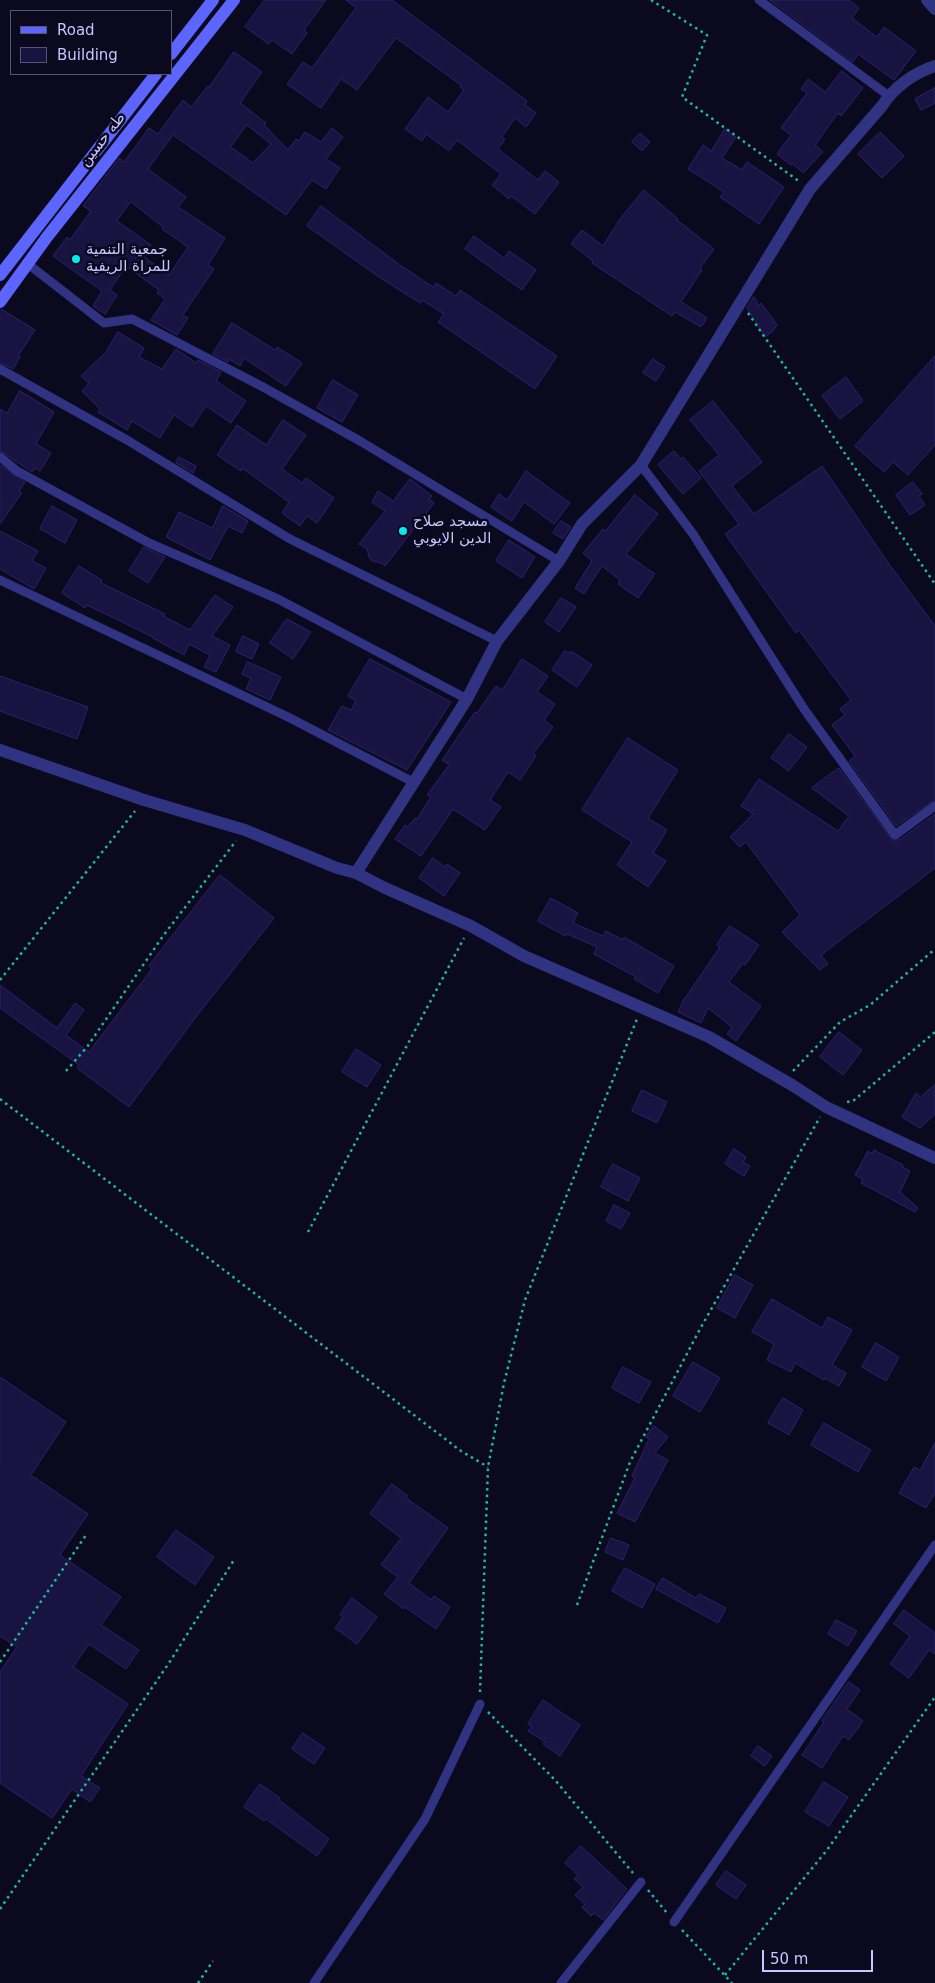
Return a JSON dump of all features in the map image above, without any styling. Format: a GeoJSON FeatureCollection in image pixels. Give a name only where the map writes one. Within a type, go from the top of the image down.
{"type":"FeatureCollection","features":[{"type":"Feature","properties":{"kind":"main road"},"geometry":{"type":"LineString","coordinates":[[172,53],[213,0]]}},
{"type":"Feature","properties":{"kind":"main road","name":"طه حسين"},"geometry":{"type":"LineString","coordinates":[[0,302],[234,0]]}},
{"type":"Feature","properties":{"kind":"main road","name":"طه حسين"},"geometry":{"type":"LineString","coordinates":[[0,275],[155,75]]}},
{"type":"Feature","properties":{"kind":"street"},"geometry":{"type":"LineString","coordinates":[[928,0],[935,9]]}},
{"type":"Feature","properties":{"kind":"street"},"geometry":{"type":"LineString","coordinates":[[356,873],[467,699],[497,641],[559,561],[582,524],[641,465],[810,189],[889,96],[917,72],[935,66]]}},
{"type":"Feature","properties":{"kind":"street"},"geometry":{"type":"LineString","coordinates":[[0,750],[144,800],[245,830],[337,868],[356,873],[471,926],[524,956],[709,1037],[784,1080],[826,1107],[935,1158]]}},
{"type":"Feature","properties":{"kind":"lane"},"geometry":{"type":"LineString","coordinates":[[759,0],[889,96]]}},
{"type":"Feature","properties":{"kind":"lane"},"geometry":{"type":"LineString","coordinates":[[28,264],[104,323],[132,319],[263,387],[360,441],[559,561]]}},
{"type":"Feature","properties":{"kind":"lane"},"geometry":{"type":"LineString","coordinates":[[0,369],[127,440],[290,539],[497,641]]}},
{"type":"Feature","properties":{"kind":"lane"},"geometry":{"type":"LineString","coordinates":[[0,457],[17,471],[149,543],[278,599],[467,699]]}},
{"type":"Feature","properties":{"kind":"lane"},"geometry":{"type":"LineString","coordinates":[[641,465],[693,534],[804,709],[895,835],[935,806]]}},
{"type":"Feature","properties":{"kind":"lane"},"geometry":{"type":"LineString","coordinates":[[0,580],[288,717],[415,783]]}},
{"type":"Feature","properties":{"kind":"lane"},"geometry":{"type":"LineString","coordinates":[[674,1922],[935,1544]]}},
{"type":"Feature","properties":{"kind":"lane"},"geometry":{"type":"LineString","coordinates":[[314,1983],[425,1819],[480,1704]]}},
{"type":"Feature","properties":{"kind":"lane"},"geometry":{"type":"LineString","coordinates":[[560,1983],[641,1882]]}},
{"type":"Feature","properties":{"kind":"path"},"geometry":{"type":"LineString","coordinates":[[650,0],[707,35],[682,97],[810,189]]}},
{"type":"Feature","properties":{"kind":"path"},"geometry":{"type":"LineString","coordinates":[[740,301],[935,584]]}},
{"type":"Feature","properties":{"kind":"path"},"geometry":{"type":"LineString","coordinates":[[0,980],[144,800]]}},
{"type":"Feature","properties":{"kind":"path"},"geometry":{"type":"LineString","coordinates":[[66,1071],[86,1047],[163,936],[245,830]]}},
{"type":"Feature","properties":{"kind":"path"},"geometry":{"type":"LineString","coordinates":[[308,1232],[471,926]]}},
{"type":"Feature","properties":{"kind":"path"},"geometry":{"type":"LineString","coordinates":[[784,1080],[840,1022],[870,1005],[935,949]]}},
{"type":"Feature","properties":{"kind":"path"},"geometry":{"type":"LineString","coordinates":[[641,1008],[525,1300],[504,1383],[488,1467],[480,1704],[555,1780],[674,1922],[732,1983]]}},
{"type":"Feature","properties":{"kind":"path"},"geometry":{"type":"LineString","coordinates":[[577,1605],[630,1462],[700,1329],[826,1107],[853,1101],[935,1032]]}},
{"type":"Feature","properties":{"kind":"path"},"geometry":{"type":"LineString","coordinates":[[0,1099],[453,1445],[488,1467]]}},
{"type":"Feature","properties":{"kind":"path"},"geometry":{"type":"LineString","coordinates":[[0,1662],[86,1534]]}},
{"type":"Feature","properties":{"kind":"path"},"geometry":{"type":"LineString","coordinates":[[0,1909],[169,1663],[234,1560]]}},
{"type":"Feature","properties":{"kind":"path"},"geometry":{"type":"LineString","coordinates":[[725,1975],[827,1850],[935,1696]]}},
{"type":"Feature","properties":{"kind":"path"},"geometry":{"type":"LineString","coordinates":[[198,1983],[213,1961]]}},
{"type":"Feature","properties":{"kind":"building"},"geometry":{"type":"Polygon","coordinates":[[[265,0],[326,0],[304,30],[307,33],[292,54],[272,40],[269,44],[245,27],[265,0]]]}},
{"type":"Feature","properties":{"kind":"building"},"geometry":{"type":"Polygon","coordinates":[[[346,0],[392,0],[527,101],[525,105],[536,113],[526,127],[515,118],[502,137],[505,139],[498,149],[538,180],[545,171],[559,182],[535,214],[511,196],[509,199],[492,185],[501,174],[457,140],[449,151],[426,134],[422,141],[405,129],[428,97],[448,112],[464,90],[460,87],[461,85],[396,38],[357,90],[341,79],[321,108],[287,84],[303,62],[312,68],[356,8],[346,0]]]}},
{"type":"Feature","properties":{"kind":"building"},"geometry":{"type":"Polygon","coordinates":[[[770,0],[849,0],[859,8],[852,18],[877,37],[884,27],[916,51],[894,80],[858,54],[853,62],[770,0]]]}},
{"type":"Feature","properties":{"kind":"building"},"geometry":{"type":"Polygon","coordinates":[[[234,52],[262,72],[240,103],[266,123],[264,125],[288,150],[296,139],[299,141],[305,132],[321,142],[332,128],[343,137],[326,159],[340,168],[326,189],[312,180],[286,215],[173,135],[148,169],[186,197],[178,207],[225,238],[208,265],[214,269],[183,315],[188,318],[177,335],[151,320],[165,299],[157,293],[159,290],[126,266],[110,290],[117,295],[105,314],[93,306],[102,291],[53,256],[67,237],[70,240],[91,211],[83,206],[119,158],[124,162],[149,128],[158,134],[183,100],[191,107],[209,87],[234,52]],[[247,125],[231,147],[253,163],[271,144],[247,125]],[[131,202],[117,221],[151,245],[143,256],[169,275],[188,247],[162,229],[163,227],[131,202]]]}},
{"type":"Feature","properties":{"kind":"building"},"geometry":{"type":"Polygon","coordinates":[[[842,71],[863,88],[841,116],[838,113],[815,145],[823,152],[803,173],[792,163],[791,165],[777,154],[791,135],[781,128],[807,93],[801,89],[808,79],[825,92],[842,71]]]}},
{"type":"Feature","properties":{"kind":"building"},"geometry":{"type":"Polygon","coordinates":[[[935,88],[935,103],[921,110],[915,99],[935,88]]]}},
{"type":"Feature","properties":{"kind":"building"},"geometry":{"type":"Polygon","coordinates":[[[725,129],[736,137],[722,158],[742,170],[747,162],[784,187],[759,224],[720,197],[724,192],[688,169],[703,145],[711,151],[725,129]]]}},
{"type":"Feature","properties":{"kind":"building"},"geometry":{"type":"Polygon","coordinates":[[[880,132],[904,156],[882,178],[858,154],[880,132]]]}},
{"type":"Feature","properties":{"kind":"building"},"geometry":{"type":"Polygon","coordinates":[[[640,133],[650,142],[642,151],[632,142],[640,133]]]}},
{"type":"Feature","properties":{"kind":"building"},"geometry":{"type":"Polygon","coordinates":[[[644,190],[677,220],[714,249],[700,268],[702,270],[681,302],[707,318],[701,327],[675,312],[672,316],[592,263],[593,261],[571,244],[582,230],[603,246],[620,219],[644,190]]]}},
{"type":"Feature","properties":{"kind":"building"},"geometry":{"type":"Polygon","coordinates":[[[321,206],[400,265],[433,287],[436,283],[456,296],[460,290],[557,356],[535,389],[438,322],[444,314],[422,300],[420,303],[379,277],[307,226],[321,206]]]}},
{"type":"Feature","properties":{"kind":"building"},"geometry":{"type":"Polygon","coordinates":[[[474,236],[504,258],[509,251],[536,270],[522,290],[465,249],[474,236]]]}},
{"type":"Feature","properties":{"kind":"building"},"geometry":{"type":"Polygon","coordinates":[[[754,297],[759,306],[761,303],[777,325],[765,337],[747,308],[754,297]]]}},
{"type":"Feature","properties":{"kind":"building"},"geometry":{"type":"Polygon","coordinates":[[[0,310],[35,330],[18,356],[20,357],[13,369],[0,363],[0,310]]]}},
{"type":"Feature","properties":{"kind":"building"},"geometry":{"type":"Polygon","coordinates":[[[232,323],[275,350],[277,347],[302,363],[286,386],[244,358],[240,366],[229,359],[228,362],[213,354],[232,323]]]}},
{"type":"Feature","properties":{"kind":"building"},"geometry":{"type":"Polygon","coordinates":[[[118,332],[144,348],[139,357],[162,369],[176,349],[196,363],[198,360],[221,372],[216,381],[246,401],[231,423],[206,406],[192,427],[174,415],[160,438],[132,421],[127,430],[98,412],[100,409],[82,391],[89,383],[81,376],[106,352],[118,332]]]}},
{"type":"Feature","properties":{"kind":"building"},"geometry":{"type":"Polygon","coordinates":[[[935,356],[935,445],[908,475],[893,462],[884,472],[855,446],[935,356]]]}},
{"type":"Feature","properties":{"kind":"building"},"geometry":{"type":"Polygon","coordinates":[[[653,359],[665,367],[656,381],[643,373],[653,359]]]}},
{"type":"Feature","properties":{"kind":"building"},"geometry":{"type":"Polygon","coordinates":[[[846,377],[863,401],[840,419],[822,396],[846,377]]]}},
{"type":"Feature","properties":{"kind":"building"},"geometry":{"type":"Polygon","coordinates":[[[333,380],[358,395],[342,422],[317,408],[333,380]]]}},
{"type":"Feature","properties":{"kind":"building"},"geometry":{"type":"Polygon","coordinates":[[[20,391],[54,412],[36,444],[51,453],[40,471],[35,468],[32,472],[0,451],[0,409],[7,413],[20,391]]]}},
{"type":"Feature","properties":{"kind":"building"},"geometry":{"type":"Polygon","coordinates":[[[713,401],[762,462],[732,486],[754,514],[822,466],[889,564],[935,626],[935,800],[896,826],[849,761],[855,756],[832,725],[845,715],[840,709],[851,700],[799,630],[796,633],[725,534],[739,524],[699,471],[719,455],[690,420],[713,401]]]}},
{"type":"Feature","properties":{"kind":"building"},"geometry":{"type":"Polygon","coordinates":[[[283,420],[306,435],[282,469],[302,483],[306,478],[334,498],[317,523],[307,516],[300,526],[282,513],[289,502],[242,468],[241,471],[217,455],[237,425],[266,445],[283,420]]]}},
{"type":"Feature","properties":{"kind":"building"},"geometry":{"type":"Polygon","coordinates":[[[674,451],[681,459],[683,457],[701,478],[683,494],[658,465],[674,451]]]}},
{"type":"Feature","properties":{"kind":"building"},"geometry":{"type":"Polygon","coordinates":[[[179,457],[196,466],[193,473],[176,463],[179,457]]]}},
{"type":"Feature","properties":{"kind":"building"},"geometry":{"type":"Polygon","coordinates":[[[0,465],[25,482],[19,491],[22,493],[0,524],[0,465]]]}},
{"type":"Feature","properties":{"kind":"building"},"geometry":{"type":"Polygon","coordinates":[[[526,471],[570,503],[554,524],[524,502],[512,521],[491,507],[499,494],[507,500],[526,471]]]}},
{"type":"Feature","properties":{"kind":"building"},"geometry":{"type":"Polygon","coordinates":[[[410,479],[432,496],[429,499],[434,503],[385,566],[372,561],[367,549],[359,544],[385,511],[372,502],[378,491],[393,501],[410,479]]]}},
{"type":"Feature","properties":{"kind":"building"},"geometry":{"type":"Polygon","coordinates":[[[913,482],[922,494],[919,496],[925,505],[910,515],[896,495],[913,482]]]}},
{"type":"Feature","properties":{"kind":"building"},"geometry":{"type":"Polygon","coordinates":[[[635,495],[658,514],[626,554],[655,574],[638,598],[618,584],[620,580],[602,566],[584,594],[575,588],[592,561],[583,553],[603,529],[605,531],[635,495]]]}},
{"type":"Feature","properties":{"kind":"building"},"geometry":{"type":"Polygon","coordinates":[[[52,506],[77,520],[65,543],[40,529],[52,506]]]}},
{"type":"Feature","properties":{"kind":"building"},"geometry":{"type":"Polygon","coordinates":[[[223,506],[248,521],[242,533],[228,526],[210,560],[166,537],[179,512],[212,528],[223,506]]]}},
{"type":"Feature","properties":{"kind":"building"},"geometry":{"type":"Polygon","coordinates":[[[561,521],[571,527],[563,539],[553,533],[561,521]]]}},
{"type":"Feature","properties":{"kind":"building"},"geometry":{"type":"Polygon","coordinates":[[[0,531],[38,551],[32,561],[46,568],[34,589],[0,569],[0,531]]]}},
{"type":"Feature","properties":{"kind":"building"},"geometry":{"type":"Polygon","coordinates":[[[509,540],[535,557],[522,578],[496,561],[509,540]]]}},
{"type":"Feature","properties":{"kind":"building"},"geometry":{"type":"Polygon","coordinates":[[[144,547],[165,557],[148,583],[129,571],[144,547]]]}},
{"type":"Feature","properties":{"kind":"building"},"geometry":{"type":"Polygon","coordinates":[[[79,566],[102,580],[101,583],[165,614],[163,616],[190,630],[215,595],[233,607],[212,636],[230,645],[216,672],[204,667],[210,655],[189,644],[184,655],[153,637],[87,605],[85,608],[62,593],[79,566]]]}},
{"type":"Feature","properties":{"kind":"building"},"geometry":{"type":"Polygon","coordinates":[[[561,598],[576,607],[559,632],[545,622],[561,598]]]}},
{"type":"Feature","properties":{"kind":"building"},"geometry":{"type":"Polygon","coordinates":[[[287,619],[311,632],[293,659],[270,643],[287,619]]]}},
{"type":"Feature","properties":{"kind":"building"},"geometry":{"type":"Polygon","coordinates":[[[243,636],[259,644],[252,659],[236,652],[243,636]]]}},
{"type":"Feature","properties":{"kind":"building"},"geometry":{"type":"Polygon","coordinates":[[[565,651],[569,653],[571,651],[592,665],[577,687],[552,670],[565,651]]]}},
{"type":"Feature","properties":{"kind":"building"},"geometry":{"type":"Polygon","coordinates":[[[370,659],[451,702],[407,770],[328,730],[342,706],[351,710],[356,701],[348,696],[370,659]]]}},
{"type":"Feature","properties":{"kind":"building"},"geometry":{"type":"Polygon","coordinates":[[[522,659],[548,676],[537,692],[555,704],[544,720],[553,727],[533,754],[536,756],[520,780],[508,772],[490,800],[501,807],[485,830],[453,809],[421,856],[395,839],[405,825],[408,827],[415,818],[417,819],[431,797],[427,795],[449,765],[442,760],[475,712],[477,713],[496,686],[502,690],[522,659]]]}},
{"type":"Feature","properties":{"kind":"building"},"geometry":{"type":"Polygon","coordinates":[[[248,662],[281,677],[270,700],[246,689],[251,678],[242,674],[248,662]]]}},
{"type":"Feature","properties":{"kind":"building"},"geometry":{"type":"Polygon","coordinates":[[[0,676],[88,707],[77,739],[0,711],[0,676]]]}},
{"type":"Feature","properties":{"kind":"building"},"geometry":{"type":"Polygon","coordinates":[[[789,734],[807,747],[789,771],[771,758],[789,734]]]}},
{"type":"Feature","properties":{"kind":"building"},"geometry":{"type":"Polygon","coordinates":[[[628,738],[678,770],[648,818],[667,830],[653,853],[666,861],[648,887],[617,865],[632,842],[582,810],[628,738]]]}},
{"type":"Feature","properties":{"kind":"building"},"geometry":{"type":"Polygon","coordinates":[[[839,768],[892,840],[899,840],[935,814],[935,868],[821,955],[828,964],[820,970],[782,932],[800,915],[746,842],[740,847],[730,837],[753,814],[741,806],[759,779],[838,831],[849,816],[812,788],[839,768]]]}},
{"type":"Feature","properties":{"kind":"building"},"geometry":{"type":"Polygon","coordinates":[[[433,858],[445,867],[447,864],[460,873],[444,896],[419,878],[433,858]]]}},
{"type":"Feature","properties":{"kind":"building"},"geometry":{"type":"Polygon","coordinates":[[[220,875],[274,918],[199,1013],[129,1107],[77,1068],[79,1065],[0,1008],[0,985],[57,1028],[75,1003],[84,1010],[66,1035],[89,1052],[152,969],[149,966],[220,875]]]}},
{"type":"Feature","properties":{"kind":"building"},"geometry":{"type":"Polygon","coordinates":[[[551,898],[578,913],[573,923],[603,936],[606,931],[623,940],[624,937],[674,966],[658,993],[634,979],[636,977],[594,954],[597,947],[567,934],[565,936],[538,921],[551,898]]]}},
{"type":"Feature","properties":{"kind":"building"},"geometry":{"type":"Polygon","coordinates":[[[730,926],[759,945],[745,965],[743,963],[729,982],[761,1006],[736,1041],[727,1034],[732,1027],[708,1008],[701,1023],[678,1012],[683,1001],[720,947],[717,945],[730,926]]]}},
{"type":"Feature","properties":{"kind":"building"},"geometry":{"type":"Polygon","coordinates":[[[839,1032],[862,1050],[843,1075],[820,1057],[839,1032]]]}},
{"type":"Feature","properties":{"kind":"building"},"geometry":{"type":"Polygon","coordinates":[[[356,1049],[381,1065],[367,1087],[342,1072],[356,1049]]]}},
{"type":"Feature","properties":{"kind":"building"},"geometry":{"type":"Polygon","coordinates":[[[935,1085],[935,1114],[920,1128],[902,1117],[916,1093],[920,1097],[935,1085]]]}},
{"type":"Feature","properties":{"kind":"building"},"geometry":{"type":"Polygon","coordinates":[[[642,1090],[667,1102],[657,1123],[632,1111],[642,1090]]]}},
{"type":"Feature","properties":{"kind":"building"},"geometry":{"type":"Polygon","coordinates":[[[734,1149],[746,1157],[743,1162],[750,1166],[744,1176],[725,1164],[734,1149]]]}},
{"type":"Feature","properties":{"kind":"building"},"geometry":{"type":"Polygon","coordinates":[[[874,1150],[903,1165],[902,1167],[910,1171],[900,1192],[918,1208],[915,1212],[861,1183],[863,1179],[855,1175],[868,1151],[873,1154],[874,1150]]]}},
{"type":"Feature","properties":{"kind":"building"},"geometry":{"type":"Polygon","coordinates":[[[613,1164],[640,1178],[628,1201],[601,1187],[613,1164]]]}},
{"type":"Feature","properties":{"kind":"building"},"geometry":{"type":"Polygon","coordinates":[[[614,1205],[630,1213],[621,1229],[606,1221],[614,1205]]]}},
{"type":"Feature","properties":{"kind":"building"},"geometry":{"type":"Polygon","coordinates":[[[735,1275],[753,1285],[735,1318],[717,1308],[735,1275]]]}},
{"type":"Feature","properties":{"kind":"building"},"geometry":{"type":"Polygon","coordinates":[[[772,1299],[822,1328],[828,1317],[852,1330],[832,1365],[846,1373],[839,1386],[825,1378],[824,1380],[795,1363],[791,1372],[767,1360],[774,1344],[752,1332],[772,1299]]]}},
{"type":"Feature","properties":{"kind":"building"},"geometry":{"type":"Polygon","coordinates":[[[876,1343],[899,1357],[886,1381],[862,1367],[876,1343]]]}},
{"type":"Feature","properties":{"kind":"building"},"geometry":{"type":"Polygon","coordinates":[[[693,1362],[720,1378],[700,1412],[673,1396],[693,1362]]]}},
{"type":"Feature","properties":{"kind":"building"},"geometry":{"type":"Polygon","coordinates":[[[623,1367],[651,1382],[639,1403],[612,1388],[623,1367]]]}},
{"type":"Feature","properties":{"kind":"building"},"geometry":{"type":"Polygon","coordinates":[[[0,1377],[66,1422],[31,1475],[88,1514],[60,1555],[121,1597],[101,1625],[139,1650],[126,1669],[89,1644],[73,1667],[128,1704],[81,1776],[100,1788],[90,1802],[72,1789],[52,1818],[0,1783],[0,1672],[17,1647],[0,1636],[0,1377]]]}},
{"type":"Feature","properties":{"kind":"building"},"geometry":{"type":"Polygon","coordinates":[[[783,1398],[803,1410],[789,1435],[768,1423],[783,1398]]]}},
{"type":"Feature","properties":{"kind":"building"},"geometry":{"type":"Polygon","coordinates":[[[824,1423],[871,1450],[858,1472],[811,1445],[824,1423]]]}},
{"type":"Feature","properties":{"kind":"building"},"geometry":{"type":"Polygon","coordinates":[[[654,1426],[668,1437],[655,1453],[668,1460],[635,1522],[617,1513],[635,1478],[632,1476],[649,1439],[646,1437],[654,1426]]]}},
{"type":"Feature","properties":{"kind":"building"},"geometry":{"type":"Polygon","coordinates":[[[935,1443],[935,1493],[926,1508],[899,1493],[914,1467],[920,1470],[935,1443]]]}},
{"type":"Feature","properties":{"kind":"building"},"geometry":{"type":"Polygon","coordinates":[[[392,1484],[407,1495],[406,1498],[448,1528],[409,1583],[431,1600],[434,1596],[450,1607],[436,1629],[384,1594],[398,1577],[381,1565],[401,1538],[370,1514],[392,1484]]]}},
{"type":"Feature","properties":{"kind":"building"},"geometry":{"type":"Polygon","coordinates":[[[176,1530],[214,1557],[195,1585],[157,1557],[176,1530]]]}},
{"type":"Feature","properties":{"kind":"building"},"geometry":{"type":"Polygon","coordinates":[[[611,1538],[629,1545],[623,1560],[605,1552],[611,1538]]]}},
{"type":"Feature","properties":{"kind":"building"},"geometry":{"type":"Polygon","coordinates":[[[625,1568],[655,1584],[642,1608],[612,1591],[625,1568]]]}},
{"type":"Feature","properties":{"kind":"building"},"geometry":{"type":"Polygon","coordinates":[[[663,1578],[696,1598],[699,1594],[726,1608],[718,1623],[656,1589],[663,1578]]]}},
{"type":"Feature","properties":{"kind":"building"},"geometry":{"type":"Polygon","coordinates":[[[352,1598],[377,1617],[357,1644],[335,1628],[343,1617],[340,1615],[352,1598]]]}},
{"type":"Feature","properties":{"kind":"building"},"geometry":{"type":"Polygon","coordinates":[[[904,1610],[935,1633],[935,1654],[929,1650],[909,1678],[890,1664],[910,1636],[894,1624],[904,1610]]]}},
{"type":"Feature","properties":{"kind":"building"},"geometry":{"type":"Polygon","coordinates":[[[836,1620],[857,1631],[848,1646],[828,1634],[836,1620]]]}},
{"type":"Feature","properties":{"kind":"building"},"geometry":{"type":"Polygon","coordinates":[[[849,1682],[860,1690],[847,1709],[863,1721],[849,1740],[843,1736],[822,1768],[802,1755],[824,1722],[822,1721],[849,1682]]]}},
{"type":"Feature","properties":{"kind":"building"},"geometry":{"type":"Polygon","coordinates":[[[543,1700],[580,1725],[560,1756],[543,1744],[545,1742],[528,1731],[532,1726],[528,1724],[543,1700]]]}},
{"type":"Feature","properties":{"kind":"building"},"geometry":{"type":"Polygon","coordinates":[[[303,1733],[325,1748],[314,1764],[292,1749],[303,1733]]]}},
{"type":"Feature","properties":{"kind":"building"},"geometry":{"type":"Polygon","coordinates":[[[758,1746],[772,1756],[765,1766],[751,1756],[758,1746]]]}},
{"type":"Feature","properties":{"kind":"building"},"geometry":{"type":"Polygon","coordinates":[[[824,1782],[848,1797],[829,1826],[805,1812],[824,1782]]]}},
{"type":"Feature","properties":{"kind":"building"},"geometry":{"type":"Polygon","coordinates":[[[260,1784],[280,1798],[279,1800],[329,1839],[317,1856],[266,1819],[264,1821],[244,1807],[260,1784]]]}},
{"type":"Feature","properties":{"kind":"building"},"geometry":{"type":"Polygon","coordinates":[[[581,1846],[627,1889],[603,1920],[594,1913],[591,1916],[582,1907],[585,1904],[575,1895],[583,1887],[574,1879],[578,1875],[565,1863],[581,1846]]]}},
{"type":"Feature","properties":{"kind":"building"},"geometry":{"type":"Polygon","coordinates":[[[726,1871],[746,1885],[736,1899],[716,1885],[726,1871]]]}},
{"type":"Feature","properties":{"kind":"place","name":"جمعية التنمية للمراة الريفية"},"geometry":{"type":"Point","coordinates":[76,259]}},
{"type":"Feature","properties":{"kind":"place","name":"مسجد صلاح الدين الايوبي"},"geometry":{"type":"Point","coordinates":[403,531]}}]}
